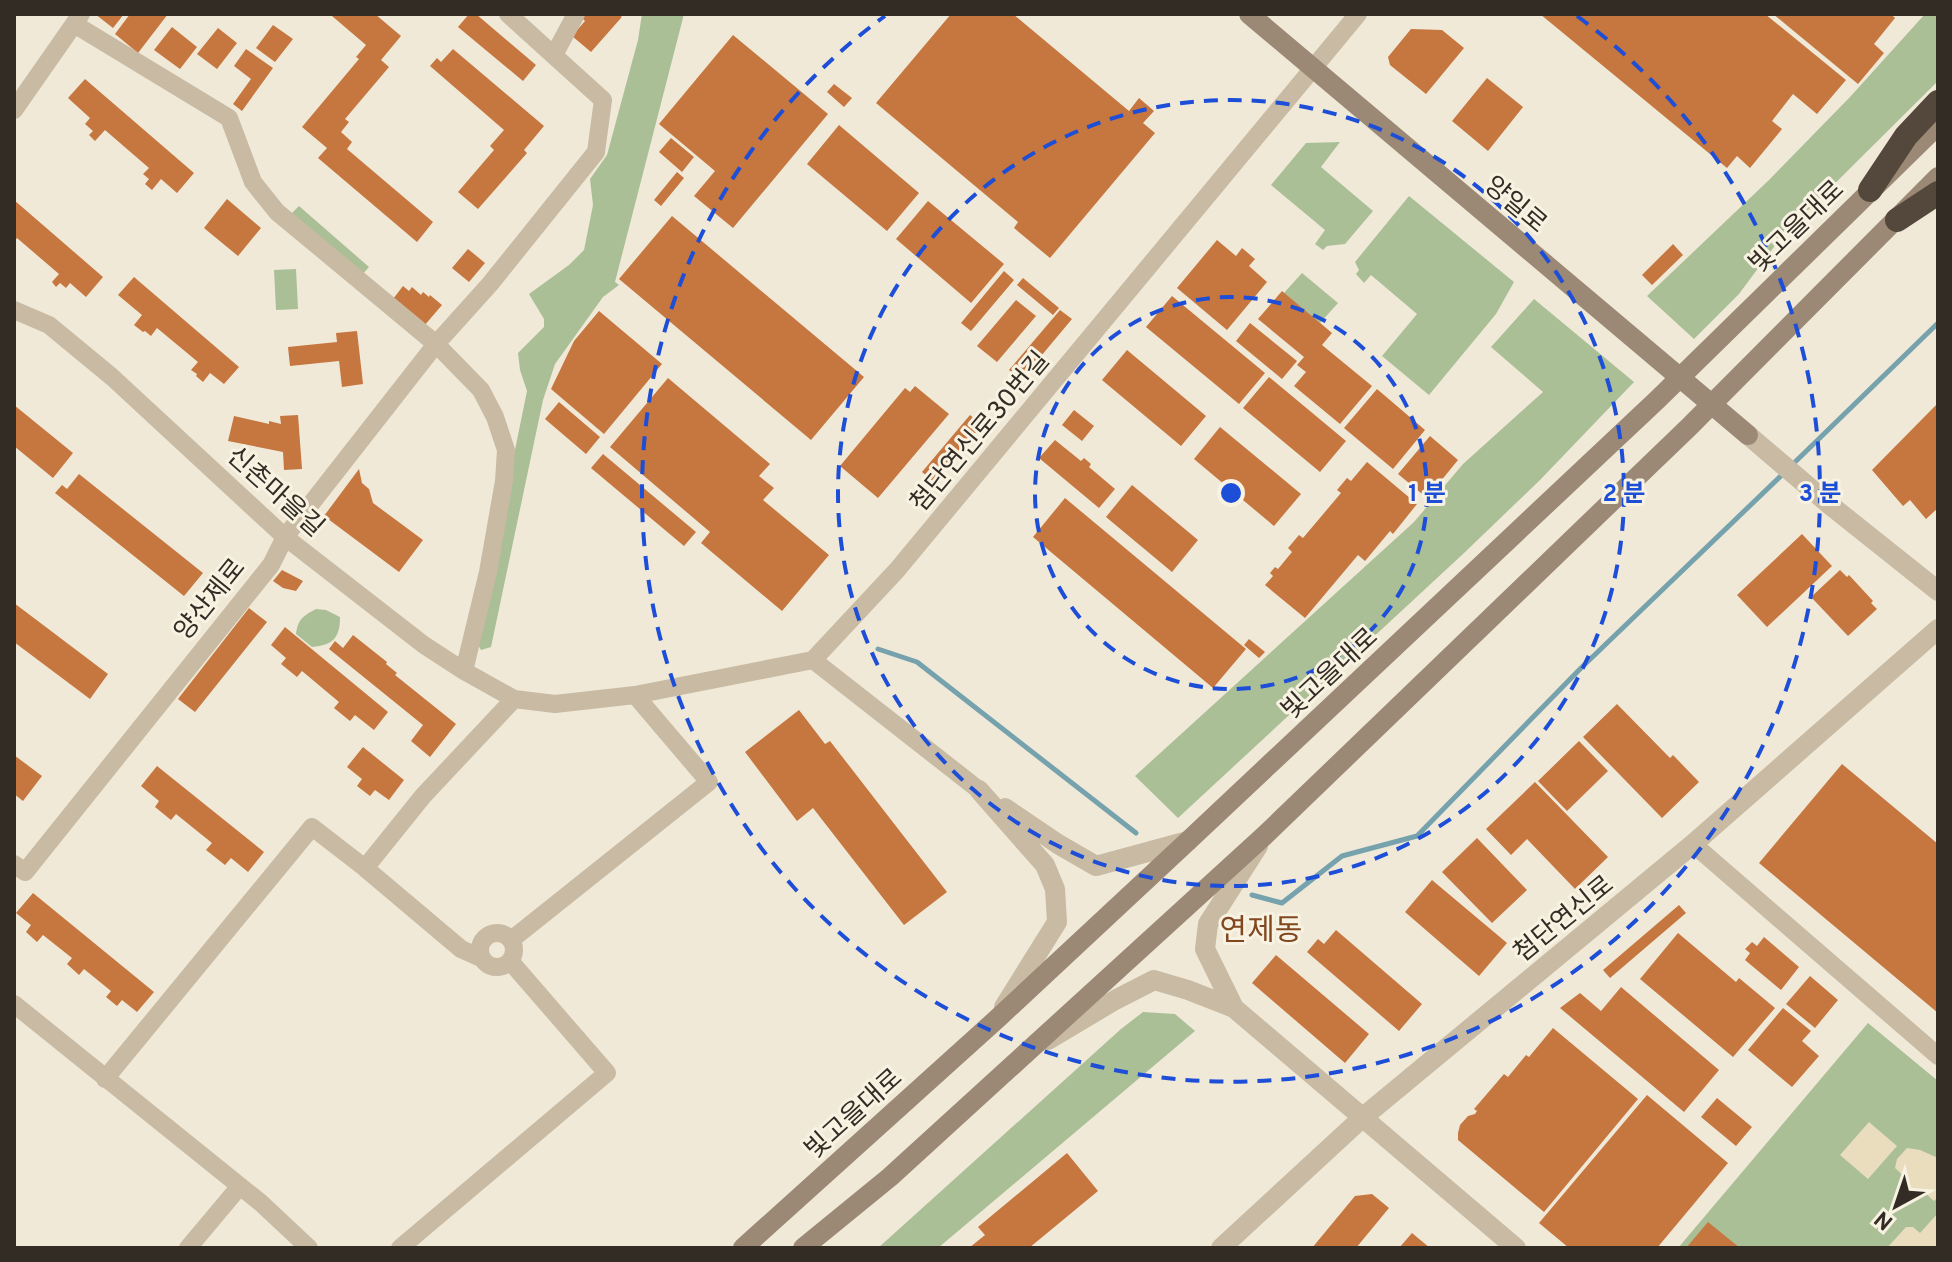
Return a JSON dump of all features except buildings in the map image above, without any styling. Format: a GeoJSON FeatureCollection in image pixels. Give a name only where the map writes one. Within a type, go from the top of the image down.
{"type":"FeatureCollection","features":[{"type":"Feature","properties":{"kind":"highway"},"geometry":{"type":"LineString","coordinates":[[1870,190],[1906,136],[1938,102]]}},
{"type":"Feature","properties":{"kind":"highway"},"geometry":{"type":"LineString","coordinates":[[1897,220],[1938,193]]}},
{"type":"Feature","properties":{"kind":"main road","name":"양일로"},"geometry":{"type":"LineString","coordinates":[[1249,14],[1748,435]]}},
{"type":"Feature","properties":{"kind":"main road","name":"빛고을대로"},"geometry":{"type":"LineString","coordinates":[[743,1248],[1188,841],[1657,400],[1938,125]]}},
{"type":"Feature","properties":{"kind":"main road"},"geometry":{"type":"LineString","coordinates":[[813,1248],[1264,836],[1689,427],[1938,177]]}},
{"type":"Feature","properties":{"kind":"main road"},"geometry":{"type":"LineString","coordinates":[[726,1248],[859,1142]]}},
{"type":"Feature","properties":{"kind":"main road"},"geometry":{"type":"LineString","coordinates":[[803,1248],[890,1177]]}},
{"type":"Feature","properties":{"kind":"street","name":"양산제로"},"geometry":{"type":"LineString","coordinates":[[18,874],[271,565],[285,537],[436,344],[490,284],[596,152],[603,100],[508,14]]}},
{"type":"Feature","properties":{"kind":"street"},"geometry":{"type":"LineString","coordinates":[[554,55],[576,14]]}},
{"type":"Feature","properties":{"kind":"street","name":"첨단연신로30번길"},"geometry":{"type":"LineString","coordinates":[[813,660],[897,570],[1358,14]]}},
{"type":"Feature","properties":{"kind":"street"},"geometry":{"type":"LineString","coordinates":[[14,110],[77,19],[229,118],[253,182],[277,212],[436,344],[481,390],[495,417],[506,450],[504,481],[488,572],[464,671]]}},
{"type":"Feature","properties":{"kind":"street","name":"신촌마을길"},"geometry":{"type":"LineString","coordinates":[[14,310],[49,325],[112,377],[285,537],[424,645],[514,699],[555,704],[635,695],[813,660]]}},
{"type":"Feature","properties":{"kind":"street"},"geometry":{"type":"LineString","coordinates":[[1748,435],[1938,591]]}},
{"type":"Feature","properties":{"kind":"street","name":"첨단연신로"},"geometry":{"type":"LineString","coordinates":[[1221,1248],[1362,1118],[1693,844],[1938,629]]}},
{"type":"Feature","properties":{"kind":"street"},"geometry":{"type":"LineString","coordinates":[[813,660],[979,790],[1096,866],[1188,841]]}},
{"type":"Feature","properties":{"kind":"street"},"geometry":{"type":"LineString","coordinates":[[511,940],[709,782],[635,695]]}},
{"type":"Feature","properties":{"kind":"street"},"geometry":{"type":"LineString","coordinates":[[365,868],[423,796],[514,699]]}},
{"type":"Feature","properties":{"kind":"street"},"geometry":{"type":"LineString","coordinates":[[979,790],[1045,865],[1055,889],[1057,922],[998,1018]]}},
{"type":"Feature","properties":{"kind":"street"},"geometry":{"type":"LineString","coordinates":[[105,1079],[312,827],[461,949],[485,963],[495,967],[506,965],[514,951],[511,940],[496,932],[485,936],[479,946],[481,958]]}},
{"type":"Feature","properties":{"kind":"street"},"geometry":{"type":"LineString","coordinates":[[1234,1008],[1205,949],[1208,924],[1264,836]]}},
{"type":"Feature","properties":{"kind":"street"},"geometry":{"type":"LineString","coordinates":[[1693,844],[1938,1056]]}},
{"type":"Feature","properties":{"kind":"street"},"geometry":{"type":"LineString","coordinates":[[400,1248],[607,1073],[510,961]]}},
{"type":"Feature","properties":{"kind":"street"},"geometry":{"type":"LineString","coordinates":[[1031,1050],[1154,980],[1234,1008],[1516,1248]]}},
{"type":"Feature","properties":{"kind":"street"},"geometry":{"type":"LineString","coordinates":[[14,1004],[261,1203],[309,1248]]}},
{"type":"Feature","properties":{"kind":"street"},"geometry":{"type":"LineString","coordinates":[[188,1248],[240,1186]]}},
{"type":"Feature","properties":{"kind":"green space"},"geometry":{"type":"Polygon","coordinates":[[[642,14],[684,14],[615,282],[619,285],[603,297],[555,364],[543,400],[491,647],[481,650],[476,641],[527,391],[518,353],[544,327],[544,319],[529,294],[584,250],[593,205],[590,179],[607,155],[642,14]]]}},
{"type":"Feature","properties":{"kind":"green space"},"geometry":{"type":"Polygon","coordinates":[[[1925,14],[1938,14],[1938,81],[1782,236],[1739,294],[1694,339],[1647,296],[1769,180],[1925,14]]]}},
{"type":"Feature","properties":{"kind":"green space"},"geometry":{"type":"Polygon","coordinates":[[[1340,142],[1321,167],[1373,211],[1345,244],[1327,246],[1323,250],[1315,244],[1325,230],[1271,185],[1306,143],[1340,142]]]}},
{"type":"Feature","properties":{"kind":"green space"},"geometry":{"type":"Polygon","coordinates":[[[1409,196],[1514,282],[1496,314],[1429,395],[1382,356],[1417,314],[1371,275],[1364,283],[1356,274],[1359,270],[1355,262],[1409,196]]]}},
{"type":"Feature","properties":{"kind":"green space"},"geometry":{"type":"Polygon","coordinates":[[[299,206],[369,267],[361,276],[291,214],[299,206]]]}},
{"type":"Feature","properties":{"kind":"green space"},"geometry":{"type":"Polygon","coordinates":[[[296,269],[298,309],[276,310],[274,270],[296,269]]]}},
{"type":"Feature","properties":{"kind":"green space"},"geometry":{"type":"Polygon","coordinates":[[[1302,273],[1338,303],[1320,323],[1284,293],[1302,273]]]}},
{"type":"Feature","properties":{"kind":"green space"},"geometry":{"type":"Polygon","coordinates":[[[1534,299],[1634,382],[1540,480],[1463,554],[1178,818],[1135,776],[1414,522],[1463,464],[1543,392],[1491,347],[1534,299]]]}},
{"type":"Feature","properties":{"kind":"green space"},"geometry":{"type":"Polygon","coordinates":[[[316,609],[340,617],[340,624],[334,639],[312,647],[296,634],[302,618],[316,609]]]}},
{"type":"Feature","properties":{"kind":"green space"},"geometry":{"type":"Polygon","coordinates":[[[1143,1012],[1175,1014],[1195,1031],[938,1248],[878,1248],[1121,1029],[1143,1012]]]}},
{"type":"Feature","properties":{"kind":"green space"},"geometry":{"type":"Polygon","coordinates":[[[1868,1023],[1938,1081],[1938,1248],[1678,1248],[1868,1023]]]}},
{"type":"Feature","properties":{"kind":"shaded area"},"geometry":{"type":"Polygon","coordinates":[[[1869,1122],[1897,1146],[1868,1179],[1840,1155],[1869,1122]]]}},
{"type":"Feature","properties":{"kind":"shaded area"},"geometry":{"type":"Polygon","coordinates":[[[1907,1148],[1938,1158],[1938,1197],[1934,1201],[1921,1189],[1918,1192],[1908,1190],[1907,1179],[1895,1168],[1897,1159],[1907,1148]]]}},
{"type":"Feature","properties":{"kind":"shaded area"},"geometry":{"type":"Polygon","coordinates":[[[1938,1213],[1938,1248],[1887,1248],[1906,1227],[1913,1227],[1920,1233],[1938,1213]]]}},
{"type":"Feature","properties":{"kind":"waterway"},"geometry":{"type":"LineString","coordinates":[[1793,464],[1938,323]]}},
{"type":"Feature","properties":{"kind":"waterway"},"geometry":{"type":"LineString","coordinates":[[1252,895],[1282,903],[1342,856],[1417,836],[1581,668],[1786,471]]}},
{"type":"Feature","properties":{"kind":"waterway"},"geometry":{"type":"LineString","coordinates":[[878,649],[917,662],[1136,833]]}},
{"type":"Feature","properties":{"kind":"district","name":"연제동"},"geometry":{"type":"Point","coordinates":[1261,930]}}]}
